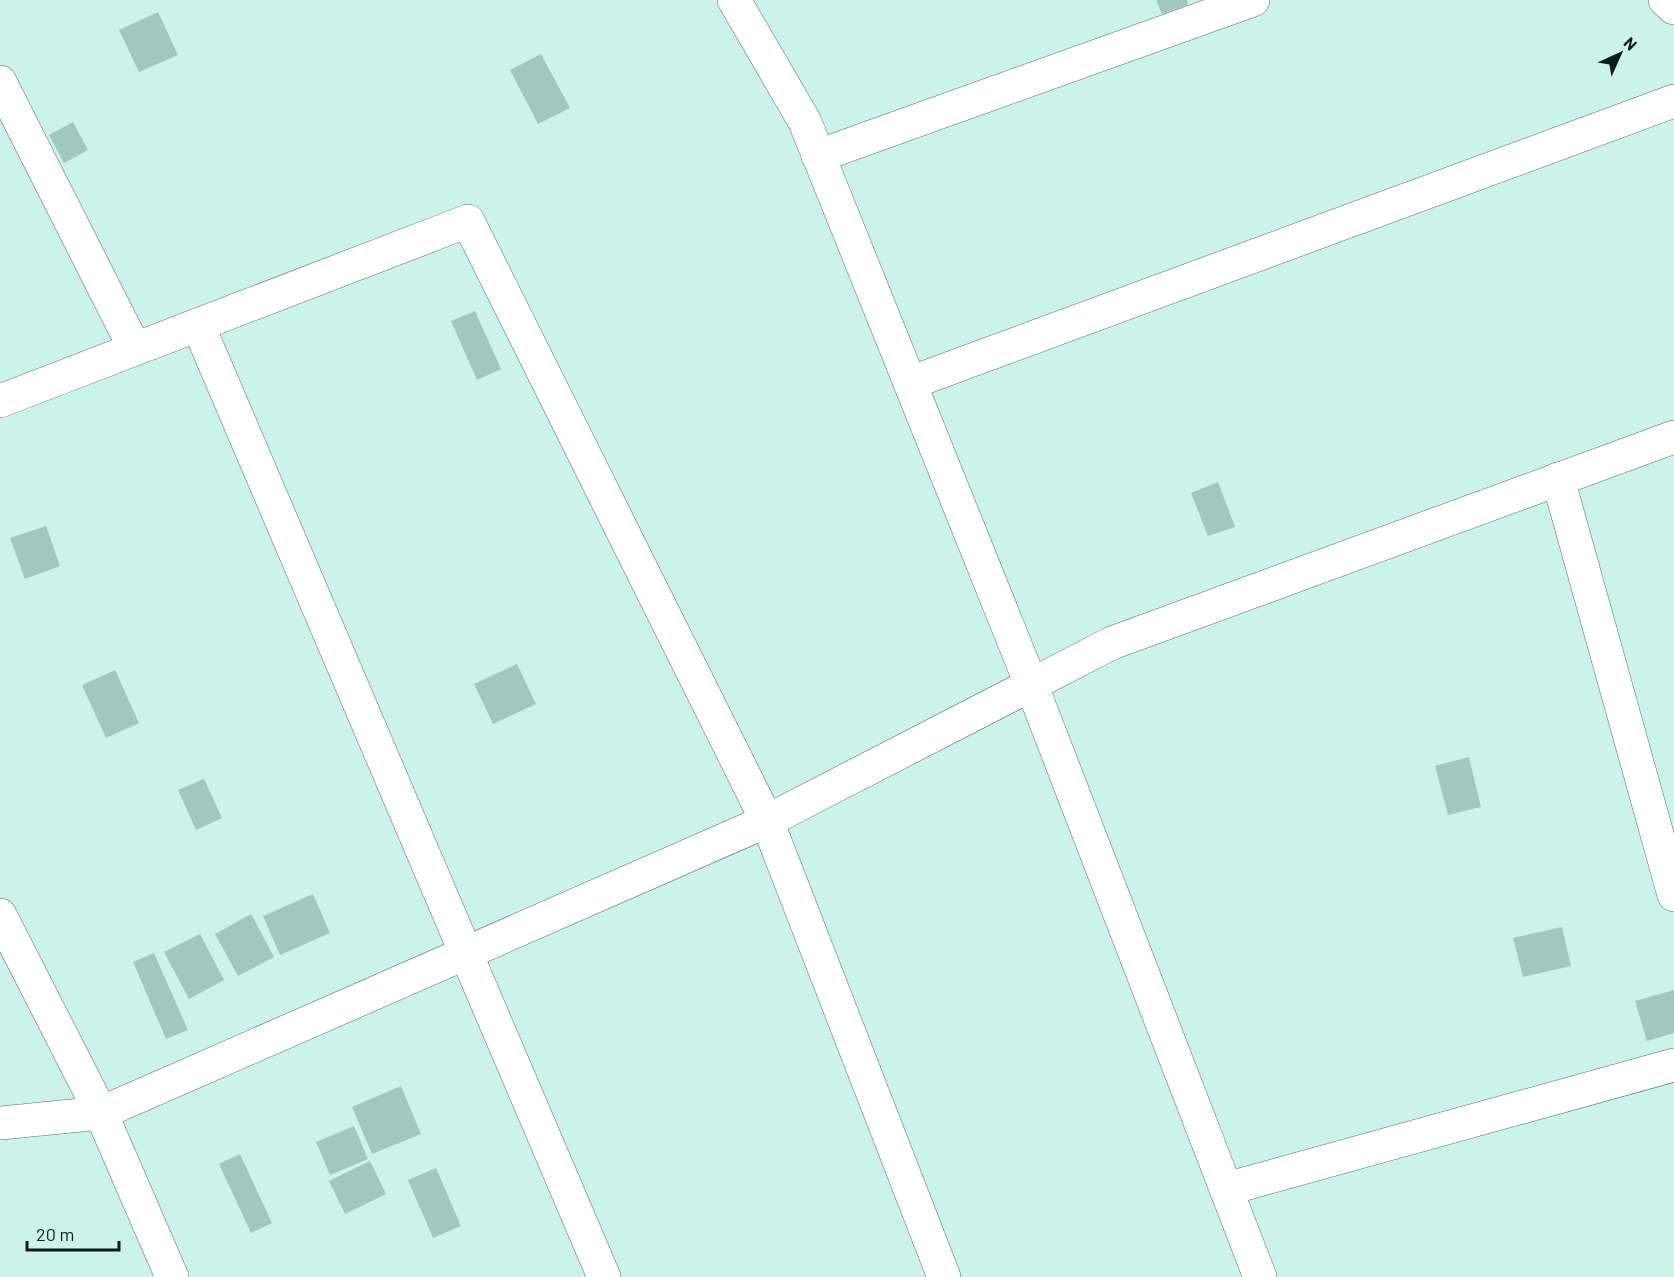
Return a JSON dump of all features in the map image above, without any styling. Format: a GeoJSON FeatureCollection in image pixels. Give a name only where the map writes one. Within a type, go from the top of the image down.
{"type":"FeatureCollection","features":[{"type":"Feature","properties":{"kind":"street"},"geometry":{"type":"LineString","coordinates":[[734,0],[805,122],[1031,684],[1260,1277]]}},
{"type":"Feature","properties":{"kind":"street"},"geometry":{"type":"LineString","coordinates":[[818,156],[1253,0]]}},
{"type":"Feature","properties":{"kind":"street"},"geometry":{"type":"LineString","coordinates":[[1665,0],[1674,8]]}},
{"type":"Feature","properties":{"kind":"street"},"geometry":{"type":"LineString","coordinates":[[0,82],[135,349]]}},
{"type":"Feature","properties":{"kind":"street"},"geometry":{"type":"LineString","coordinates":[[909,384],[1674,101]]}},
{"type":"Feature","properties":{"kind":"street"},"geometry":{"type":"LineString","coordinates":[[0,401],[468,221],[767,821],[944,1277]]}},
{"type":"Feature","properties":{"kind":"street"},"geometry":{"type":"LineString","coordinates":[[198,325],[604,1277]]}},
{"type":"Feature","properties":{"kind":"street"},"geometry":{"type":"LineString","coordinates":[[0,1122],[101,1113],[767,821],[1112,643],[1674,437]]}},
{"type":"Feature","properties":{"kind":"street"},"geometry":{"type":"LineString","coordinates":[[1558,479],[1674,896]]}},
{"type":"Feature","properties":{"kind":"street"},"geometry":{"type":"LineString","coordinates":[[0,915],[101,1113],[172,1277]]}},
{"type":"Feature","properties":{"kind":"street"},"geometry":{"type":"LineString","coordinates":[[1226,1189],[1674,1065]]}},
{"type":"Feature","properties":{"kind":"building"},"geometry":{"type":"Polygon","coordinates":[[[1156,0],[1187,0],[1188,5],[1162,14],[1156,0]]]}},
{"type":"Feature","properties":{"kind":"building"},"geometry":{"type":"Polygon","coordinates":[[[158,12],[178,55],[139,72],[119,30],[158,12]]]}},
{"type":"Feature","properties":{"kind":"building"},"geometry":{"type":"Polygon","coordinates":[[[541,54],[570,108],[538,124],[510,70],[541,54]]]}},
{"type":"Feature","properties":{"kind":"building"},"geometry":{"type":"Polygon","coordinates":[[[73,122],[88,150],[64,163],[49,135],[73,122]]]}},
{"type":"Feature","properties":{"kind":"building"},"geometry":{"type":"Polygon","coordinates":[[[475,311],[501,369],[477,380],[451,321],[475,311]]]}},
{"type":"Feature","properties":{"kind":"building"},"geometry":{"type":"Polygon","coordinates":[[[1218,482],[1235,527],[1208,536],[1191,493],[1218,482]]]}},
{"type":"Feature","properties":{"kind":"building"},"geometry":{"type":"Polygon","coordinates":[[[46,526],[60,566],[25,579],[10,538],[46,526]]]}},
{"type":"Feature","properties":{"kind":"building"},"geometry":{"type":"Polygon","coordinates":[[[517,664],[536,704],[493,724],[474,684],[517,664]]]}},
{"type":"Feature","properties":{"kind":"building"},"geometry":{"type":"Polygon","coordinates":[[[115,670],[139,723],[106,738],[82,685],[115,670]]]}},
{"type":"Feature","properties":{"kind":"building"},"geometry":{"type":"Polygon","coordinates":[[[1469,757],[1481,807],[1448,815],[1435,766],[1469,757]]]}},
{"type":"Feature","properties":{"kind":"building"},"geometry":{"type":"Polygon","coordinates":[[[204,779],[222,818],[196,830],[178,790],[204,779]]]}},
{"type":"Feature","properties":{"kind":"building"},"geometry":{"type":"Polygon","coordinates":[[[313,894],[330,933],[280,955],[263,916],[313,894]]]}},
{"type":"Feature","properties":{"kind":"building"},"geometry":{"type":"Polygon","coordinates":[[[251,914],[274,957],[238,976],[215,934],[251,914]]]}},
{"type":"Feature","properties":{"kind":"building"},"geometry":{"type":"Polygon","coordinates":[[[1562,927],[1571,966],[1523,977],[1513,938],[1562,927]]]}},
{"type":"Feature","properties":{"kind":"building"},"geometry":{"type":"Polygon","coordinates":[[[200,934],[224,980],[189,999],[164,952],[200,934]]]}},
{"type":"Feature","properties":{"kind":"building"},"geometry":{"type":"Polygon","coordinates":[[[154,953],[188,1030],[166,1039],[133,962],[154,953]]]}},
{"type":"Feature","properties":{"kind":"building"},"geometry":{"type":"Polygon","coordinates":[[[1674,990],[1674,1033],[1647,1041],[1635,1001],[1674,990]]]}},
{"type":"Feature","properties":{"kind":"building"},"geometry":{"type":"Polygon","coordinates":[[[401,1086],[421,1134],[372,1154],[352,1107],[401,1086]]]}},
{"type":"Feature","properties":{"kind":"building"},"geometry":{"type":"Polygon","coordinates":[[[354,1126],[368,1159],[330,1175],[316,1142],[354,1126]]]}},
{"type":"Feature","properties":{"kind":"building"},"geometry":{"type":"Polygon","coordinates":[[[240,1154],[272,1223],[251,1233],[219,1164],[240,1154]]]}},
{"type":"Feature","properties":{"kind":"building"},"geometry":{"type":"Polygon","coordinates":[[[370,1161],[386,1194],[345,1214],[329,1181],[370,1161]]]}},
{"type":"Feature","properties":{"kind":"building"},"geometry":{"type":"Polygon","coordinates":[[[436,1168],[461,1226],[433,1238],[408,1180],[436,1168]]]}}]}
